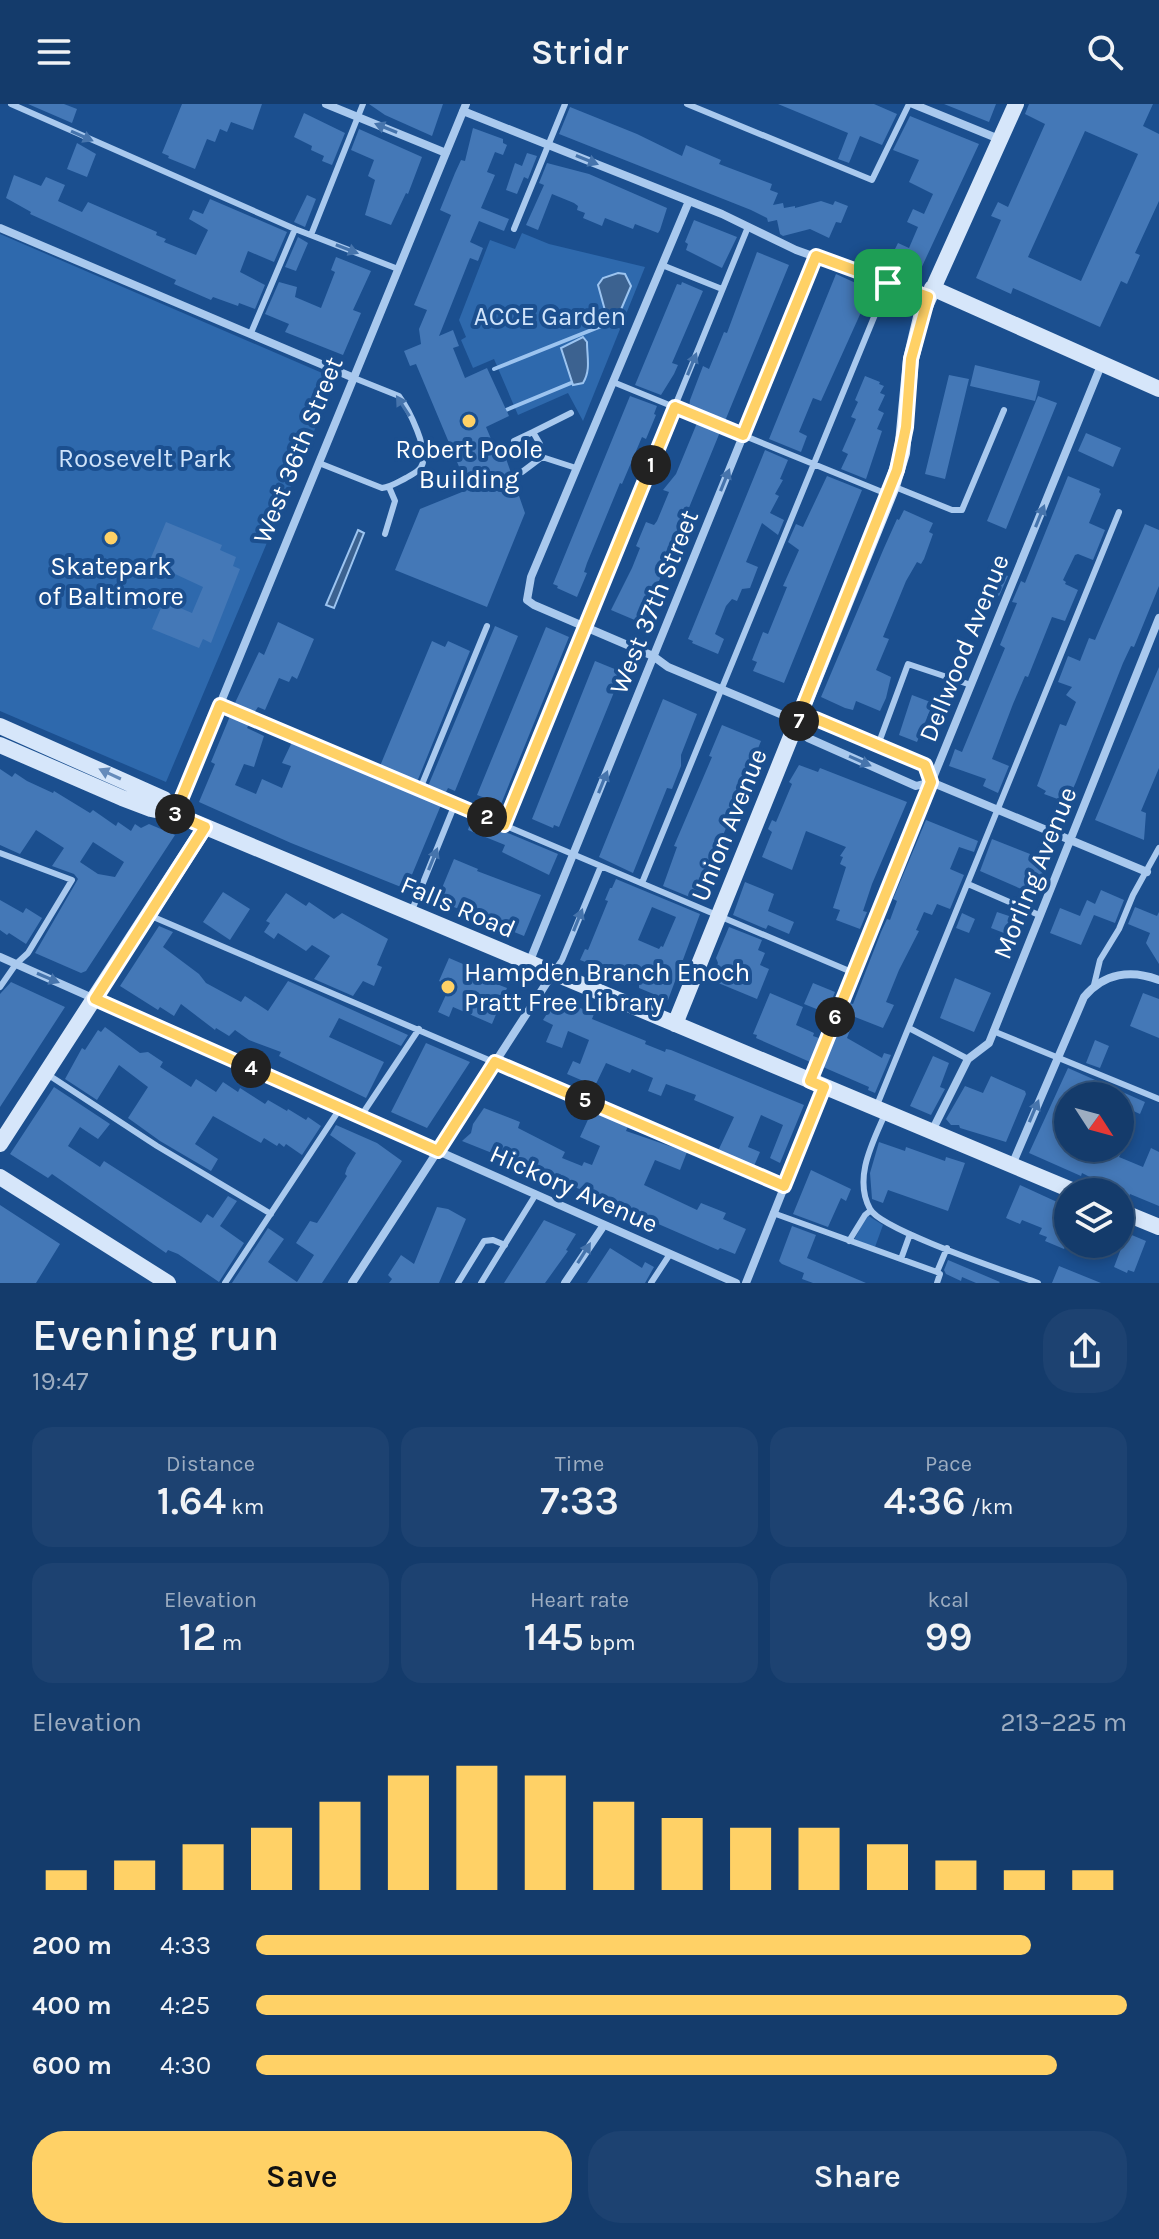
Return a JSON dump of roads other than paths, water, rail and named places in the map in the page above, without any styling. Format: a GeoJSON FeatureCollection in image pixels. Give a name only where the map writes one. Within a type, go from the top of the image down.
{"type":"FeatureCollection","features":[{"type":"Feature","properties":{"kind":"street"},"geometry":{"type":"LineString","coordinates":[[326,104],[446,153]]}},
{"type":"Feature","properties":{"kind":"street"},"geometry":{"type":"LineString","coordinates":[[911,104],[999,139]]}},
{"type":"Feature","properties":{"kind":"street","name":"Union Avenue"},"geometry":{"type":"LineString","coordinates":[[675,1024],[890,490],[906,427],[911,359],[930,292],[1016,104]]}},
{"type":"Feature","properties":{"kind":"street"},"geometry":{"type":"LineString","coordinates":[[464,108],[689,201],[775,241],[888,283],[930,292],[1159,389]]}},
{"type":"Feature","properties":{"kind":"street","name":"West 36th Street"},"geometry":{"type":"LineString","coordinates":[[175,814],[464,108]]}},
{"type":"Feature","properties":{"kind":"street"},"geometry":{"type":"LineString","coordinates":[[689,201],[531,577],[527,600],[723,691],[797,721],[816,719],[925,765],[931,782]]}},
{"type":"Feature","properties":{"kind":"street"},"geometry":{"type":"LineString","coordinates":[[0,228],[354,378]]}},
{"type":"Feature","properties":{"kind":"street","name":"West 37th Street"},"geometry":{"type":"LineString","coordinates":[[529,963],[816,256]]}},
{"type":"Feature","properties":{"kind":"street","name":"Dellwood Avenue"},"geometry":{"type":"LineString","coordinates":[[746,1283],[784,1186],[854,973],[1102,363]]}},
{"type":"Feature","properties":{"kind":"street","name":"Morling Avenue"},"geometry":{"type":"LineString","coordinates":[[931,1132],[968,1059],[989,1043],[1159,618]]}},
{"type":"Feature","properties":{"kind":"street"},"geometry":{"type":"LineString","coordinates":[[797,721],[808,738],[916,786],[931,782],[1147,872]]}},
{"type":"Feature","properties":{"kind":"street","name":"Falls Road"},"geometry":{"type":"LineString","coordinates":[[0,726],[164,799],[175,814]]}},
{"type":"Feature","properties":{"kind":"street","name":"Falls Road"},"geometry":{"type":"LineString","coordinates":[[0,745],[122,798],[175,814],[1054,1183]]}},
{"type":"Feature","properties":{"kind":"street"},"geometry":{"type":"LineString","coordinates":[[0,1144],[205,827]]}},
{"type":"Feature","properties":{"kind":"street","name":"Hickory Avenue"},"geometry":{"type":"LineString","coordinates":[[0,957],[736,1283]]}},
{"type":"Feature","properties":{"kind":"street"},"geometry":{"type":"LineString","coordinates":[[352,1283],[553,973]]}},
{"type":"Feature","properties":{"kind":"street"},"geometry":{"type":"LineString","coordinates":[[1012,1165],[1084,997],[1094,985],[1127,973],[1159,980]]}},
{"type":"Feature","properties":{"kind":"street"},"geometry":{"type":"LineString","coordinates":[[0,1177],[168,1283]]}},
{"type":"Feature","properties":{"kind":"street"},"geometry":{"type":"LineString","coordinates":[[1134,1217],[1159,1227]]}},
{"type":"Feature","properties":{"kind":"street"},"geometry":{"type":"LineString","coordinates":[[565,1283],[604,1225]]}},
{"type":"Feature","properties":{"kind":"lane"},"geometry":{"type":"LineString","coordinates":[[11,104],[295,229],[398,269]]}},
{"type":"Feature","properties":{"kind":"lane"},"geometry":{"type":"LineString","coordinates":[[311,235],[363,104]]}},
{"type":"Feature","properties":{"kind":"lane"},"geometry":{"type":"LineString","coordinates":[[514,229],[565,104]]}},
{"type":"Feature","properties":{"kind":"lane"},"geometry":{"type":"LineString","coordinates":[[687,104],[872,180],[911,104]]}},
{"type":"Feature","properties":{"kind":"lane"},"geometry":{"type":"LineString","coordinates":[[504,825],[748,227]]}},
{"type":"Feature","properties":{"kind":"lane"},"geometry":{"type":"LineString","coordinates":[[251,333],[295,229]]}},
{"type":"Feature","properties":{"kind":"lane"},"geometry":{"type":"LineString","coordinates":[[662,265],[722,289]]}},
{"type":"Feature","properties":{"kind":"lane"},"geometry":{"type":"LineString","coordinates":[[642,883],[888,283]]}},
{"type":"Feature","properties":{"kind":"lane"},"geometry":{"type":"LineString","coordinates":[[319,463],[382,488],[389,487],[422,466],[423,447],[399,396],[354,378]]}},
{"type":"Feature","properties":{"kind":"lane"},"geometry":{"type":"LineString","coordinates":[[613,382],[814,465],[952,510],[962,510],[1004,410]]}},
{"type":"Feature","properties":{"kind":"lane"},"geometry":{"type":"LineString","coordinates":[[514,441],[571,413]]}},
{"type":"Feature","properties":{"kind":"lane"},"geometry":{"type":"LineString","coordinates":[[533,432],[540,444],[542,457]]}},
{"type":"Feature","properties":{"kind":"lane"},"geometry":{"type":"LineString","coordinates":[[542,457],[576,468]]}},
{"type":"Feature","properties":{"kind":"lane"},"geometry":{"type":"LineString","coordinates":[[522,472],[542,457]]}},
{"type":"Feature","properties":{"kind":"lane"},"geometry":{"type":"LineString","coordinates":[[385,534],[395,501],[389,487]]}},
{"type":"Feature","properties":{"kind":"lane"},"geometry":{"type":"LineString","coordinates":[[1038,1283],[881,1220],[870,1211],[864,1190],[865,1165],[909,1028],[1119,512]]}},
{"type":"Feature","properties":{"kind":"lane"},"geometry":{"type":"LineString","coordinates":[[420,789],[487,626]]}},
{"type":"Feature","properties":{"kind":"lane"},"geometry":{"type":"LineString","coordinates":[[878,745],[908,664],[971,685]]}},
{"type":"Feature","properties":{"kind":"lane"},"geometry":{"type":"LineString","coordinates":[[220,705],[854,973]]}},
{"type":"Feature","properties":{"kind":"lane"},"geometry":{"type":"LineString","coordinates":[[411,913],[455,804]]}},
{"type":"Feature","properties":{"kind":"lane"},"geometry":{"type":"LineString","coordinates":[[1094,985],[1100,960],[1159,848]]}},
{"type":"Feature","properties":{"kind":"lane"},"geometry":{"type":"LineString","coordinates":[[0,853],[72,880],[28,953],[0,987]]}},
{"type":"Feature","properties":{"kind":"lane"},"geometry":{"type":"LineString","coordinates":[[553,973],[562,960],[601,866]]}},
{"type":"Feature","properties":{"kind":"lane"},"geometry":{"type":"LineString","coordinates":[[968,884],[1039,915]]}},
{"type":"Feature","properties":{"kind":"lane"},"geometry":{"type":"LineString","coordinates":[[149,915],[784,1186]]}},
{"type":"Feature","properties":{"kind":"lane"},"geometry":{"type":"LineString","coordinates":[[909,1028],[968,1059]]}},
{"type":"Feature","properties":{"kind":"lane"},"geometry":{"type":"LineString","coordinates":[[361,1116],[419,1029]]}},
{"type":"Feature","properties":{"kind":"lane"},"geometry":{"type":"LineString","coordinates":[[993,1031],[1159,1099]]}},
{"type":"Feature","properties":{"kind":"lane"},"geometry":{"type":"LineString","coordinates":[[47,1074],[157,1146],[271,1214]]}},
{"type":"Feature","properties":{"kind":"lane"},"geometry":{"type":"LineString","coordinates":[[225,1283],[341,1107]]}},
{"type":"Feature","properties":{"kind":"lane"},"geometry":{"type":"LineString","coordinates":[[481,1283],[536,1194]]}},
{"type":"Feature","properties":{"kind":"lane"},"geometry":{"type":"LineString","coordinates":[[849,1241],[870,1211]]}},
{"type":"Feature","properties":{"kind":"lane"},"geometry":{"type":"LineString","coordinates":[[773,1213],[938,1273]]}},
{"type":"Feature","properties":{"kind":"lane"},"geometry":{"type":"LineString","coordinates":[[901,1259],[910,1234]]}},
{"type":"Feature","properties":{"kind":"lane"},"geometry":{"type":"LineString","coordinates":[[458,1283],[484,1241],[493,1240],[505,1245]]}},
{"type":"Feature","properties":{"kind":"lane"},"geometry":{"type":"LineString","coordinates":[[937,1283],[947,1248]]}},
{"type":"Feature","properties":{"kind":"lane"},"geometry":{"type":"LineString","coordinates":[[651,1283],[670,1254]]}},
{"type":"Feature","properties":{"kind":"waterway"},"geometry":{"type":"LineString","coordinates":[[494,369],[609,323]]}},
{"type":"Feature","properties":{"kind":"waterway"},"geometry":{"type":"LineString","coordinates":[[506,410],[571,383]]}},
{"type":"Feature","properties":{"kind":"place","name":"Robert Poole Building"},"geometry":{"type":"Point","coordinates":[469,421]}},
{"type":"Feature","properties":{"kind":"place","name":"Skatepark of Baltimore"},"geometry":{"type":"Point","coordinates":[111,538]}},
{"type":"Feature","properties":{"kind":"place","name":"Hampden Branch Enoch Pratt Free Library"},"geometry":{"type":"Point","coordinates":[448,987]}},
{"type":"Feature","properties":{"kind":"park label","name":"ACCE Garden"},"geometry":{"type":"Point","coordinates":[550,316]}},
{"type":"Feature","properties":{"kind":"park label","name":"Roosevelt Park"},"geometry":{"type":"Point","coordinates":[145,458]}}]}
